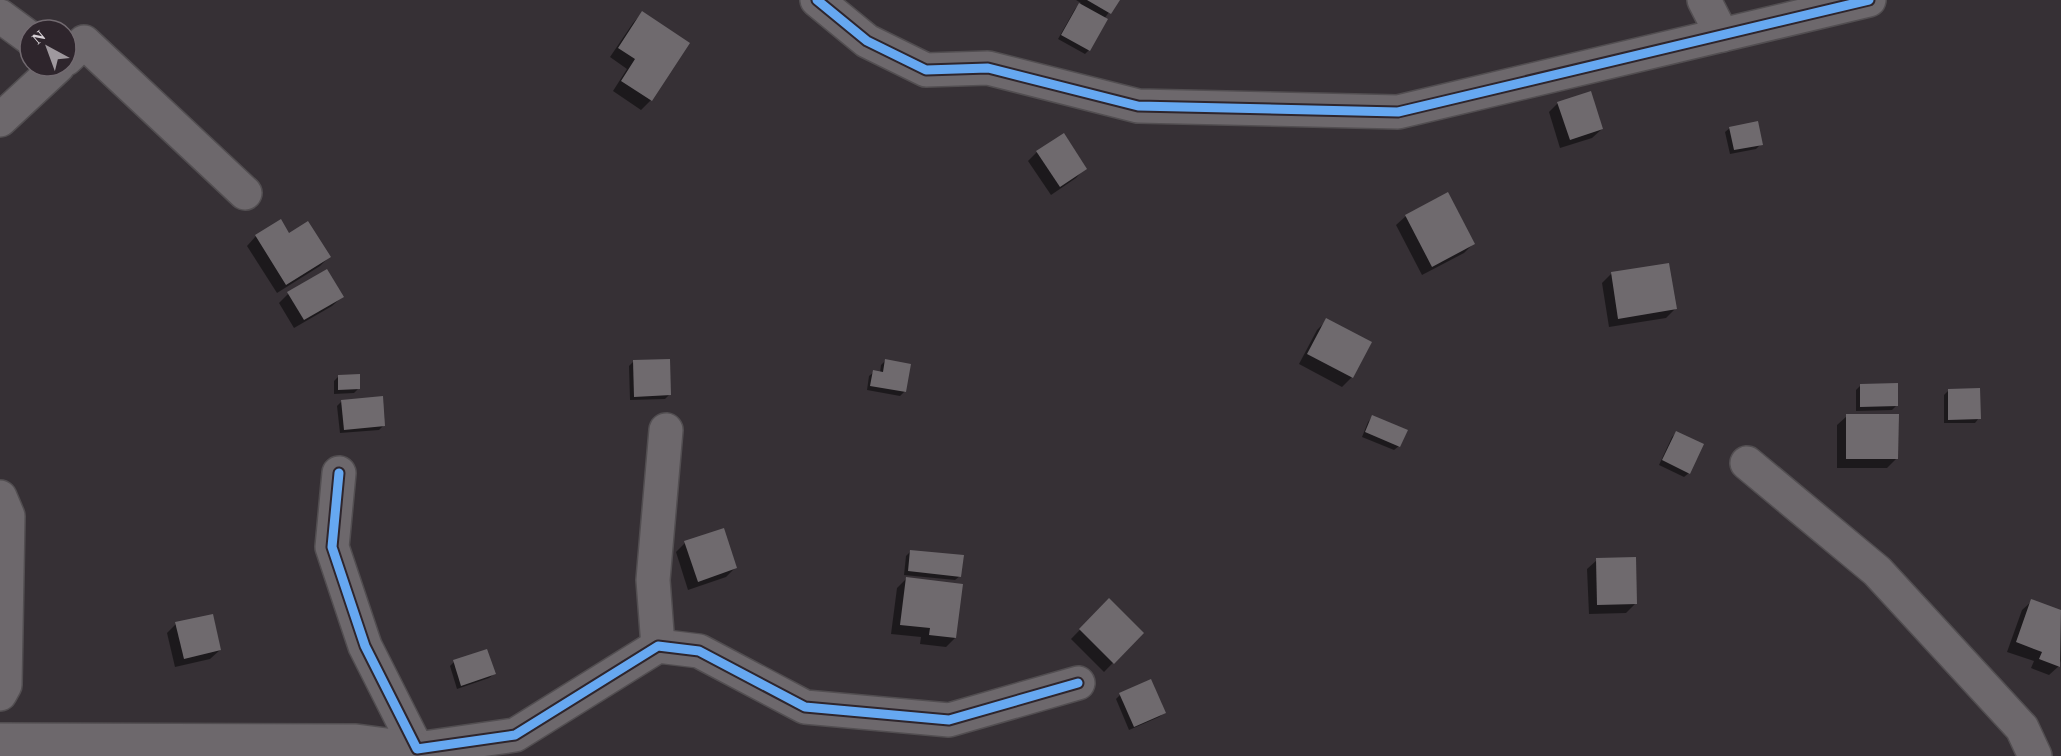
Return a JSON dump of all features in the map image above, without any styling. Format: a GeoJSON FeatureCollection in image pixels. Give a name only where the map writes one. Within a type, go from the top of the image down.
{"type":"FeatureCollection","features":[{"type":"Feature","properties":{"kind":"street"},"geometry":{"type":"LineString","coordinates":[[817,0],[867,41],[926,70],[988,68],[1138,106],[1398,112],[1869,0]]}},
{"type":"Feature","properties":{"kind":"street"},"geometry":{"type":"LineString","coordinates":[[1704,0],[1722,35]]}},
{"type":"Feature","properties":{"kind":"street"},"geometry":{"type":"LineString","coordinates":[[0,16],[18,29]]}},
{"type":"Feature","properties":{"kind":"street"},"geometry":{"type":"LineString","coordinates":[[78,52],[244,193]]}},
{"type":"Feature","properties":{"kind":"street"},"geometry":{"type":"LineString","coordinates":[[0,120],[45,78]]}},
{"type":"Feature","properties":{"kind":"street"},"geometry":{"type":"LineString","coordinates":[[658,646],[653,580],[666,430]]}},
{"type":"Feature","properties":{"kind":"street"},"geometry":{"type":"LineString","coordinates":[[1748,464],[1877,571],[2022,728],[2035,756]]}},
{"type":"Feature","properties":{"kind":"street"},"geometry":{"type":"LineString","coordinates":[[339,473],[332,547],[365,646],[420,752]]}},
{"type":"Feature","properties":{"kind":"street"},"geometry":{"type":"LineString","coordinates":[[0,497],[8,516],[5,685],[0,694]]}},
{"type":"Feature","properties":{"kind":"street"},"geometry":{"type":"LineString","coordinates":[[0,740],[357,741],[420,752],[515,735],[658,646],[699,651],[805,707],[949,720],[1078,683]]}},
{"type":"Feature","properties":{"kind":"building"},"geometry":{"type":"Polygon","coordinates":[[[1087,0],[1120,0],[1111,14],[1087,0]]]}},
{"type":"Feature","properties":{"kind":"building"},"geometry":{"type":"Polygon","coordinates":[[[1079,3],[1108,19],[1090,51],[1061,35],[1079,3]]]}},
{"type":"Feature","properties":{"kind":"building"},"geometry":{"type":"Polygon","coordinates":[[[642,11],[690,43],[652,101],[621,81],[635,59],[618,48],[642,11]]]}},
{"type":"Feature","properties":{"kind":"building"},"geometry":{"type":"Polygon","coordinates":[[[1591,91],[1603,129],[1570,140],[1557,102],[1591,91]]]}},
{"type":"Feature","properties":{"kind":"building"},"geometry":{"type":"Polygon","coordinates":[[[1758,121],[1763,145],[1734,150],[1729,127],[1758,121]]]}},
{"type":"Feature","properties":{"kind":"building"},"geometry":{"type":"Polygon","coordinates":[[[1064,133],[1087,169],[1060,187],[1036,151],[1064,133]]]}},
{"type":"Feature","properties":{"kind":"building"},"geometry":{"type":"Polygon","coordinates":[[[1448,192],[1475,244],[1432,267],[1405,215],[1448,192]]]}},
{"type":"Feature","properties":{"kind":"building"},"geometry":{"type":"Polygon","coordinates":[[[281,219],[289,233],[308,221],[331,257],[286,285],[255,235],[281,219]]]}},
{"type":"Feature","properties":{"kind":"building"},"geometry":{"type":"Polygon","coordinates":[[[1669,263],[1677,309],[1618,319],[1611,272],[1669,263]]]}},
{"type":"Feature","properties":{"kind":"building"},"geometry":{"type":"Polygon","coordinates":[[[327,269],[344,297],[304,320],[287,292],[327,269]]]}},
{"type":"Feature","properties":{"kind":"building"},"geometry":{"type":"Polygon","coordinates":[[[1326,318],[1372,342],[1353,378],[1307,354],[1326,318]]]}},
{"type":"Feature","properties":{"kind":"building"},"geometry":{"type":"Polygon","coordinates":[[[670,359],[671,395],[634,397],[633,360],[670,359]]]}},
{"type":"Feature","properties":{"kind":"building"},"geometry":{"type":"Polygon","coordinates":[[[885,359],[911,364],[906,392],[870,386],[873,370],[883,372],[885,359]]]}},
{"type":"Feature","properties":{"kind":"building"},"geometry":{"type":"Polygon","coordinates":[[[360,374],[360,389],[338,390],[338,375],[360,374]]]}},
{"type":"Feature","properties":{"kind":"building"},"geometry":{"type":"Polygon","coordinates":[[[1898,383],[1898,406],[1860,407],[1860,384],[1898,383]]]}},
{"type":"Feature","properties":{"kind":"building"},"geometry":{"type":"Polygon","coordinates":[[[1980,388],[1981,419],[1948,420],[1948,389],[1980,388]]]}},
{"type":"Feature","properties":{"kind":"building"},"geometry":{"type":"Polygon","coordinates":[[[383,396],[385,426],[344,430],[341,400],[383,396]]]}},
{"type":"Feature","properties":{"kind":"building"},"geometry":{"type":"Polygon","coordinates":[[[1846,414],[1899,414],[1898,459],[1846,459],[1846,414]]]}},
{"type":"Feature","properties":{"kind":"building"},"geometry":{"type":"Polygon","coordinates":[[[1372,415],[1408,430],[1400,447],[1365,432],[1372,415]]]}},
{"type":"Feature","properties":{"kind":"building"},"geometry":{"type":"Polygon","coordinates":[[[1676,431],[1704,444],[1690,474],[1662,460],[1676,431]]]}},
{"type":"Feature","properties":{"kind":"building"},"geometry":{"type":"Polygon","coordinates":[[[724,528],[737,568],[698,582],[684,541],[724,528]]]}},
{"type":"Feature","properties":{"kind":"building"},"geometry":{"type":"Polygon","coordinates":[[[910,550],[964,555],[961,577],[908,571],[910,550]]]}},
{"type":"Feature","properties":{"kind":"building"},"geometry":{"type":"Polygon","coordinates":[[[1636,557],[1637,604],[1597,605],[1596,558],[1636,557]]]}},
{"type":"Feature","properties":{"kind":"building"},"geometry":{"type":"Polygon","coordinates":[[[906,577],[963,584],[956,638],[929,635],[930,628],[900,625],[906,577]]]}},
{"type":"Feature","properties":{"kind":"building"},"geometry":{"type":"Polygon","coordinates":[[[1109,598],[1144,633],[1114,664],[1079,629],[1109,598]]]}},
{"type":"Feature","properties":{"kind":"building"},"geometry":{"type":"Polygon","coordinates":[[[2031,599],[2061,610],[2060,667],[2039,659],[2042,652],[2016,642],[2031,599]]]}},
{"type":"Feature","properties":{"kind":"building"},"geometry":{"type":"Polygon","coordinates":[[[213,614],[221,650],[184,659],[175,622],[213,614]]]}},
{"type":"Feature","properties":{"kind":"building"},"geometry":{"type":"Polygon","coordinates":[[[487,649],[496,674],[461,686],[453,660],[487,649]]]}},
{"type":"Feature","properties":{"kind":"building"},"geometry":{"type":"Polygon","coordinates":[[[1151,679],[1166,713],[1134,727],[1119,693],[1151,679]]]}},
{"type":"Feature","properties":{"kind":"cycle path"},"geometry":{"type":"LineString","coordinates":[[817,0],[867,41],[926,70],[988,68],[1138,106],[1398,112],[1869,0]]}},
{"type":"Feature","properties":{"kind":"cycle path"},"geometry":{"type":"LineString","coordinates":[[339,473],[332,547],[365,646],[417,749],[515,735],[658,646],[699,651],[805,707],[949,720],[1078,683]]}}]}
